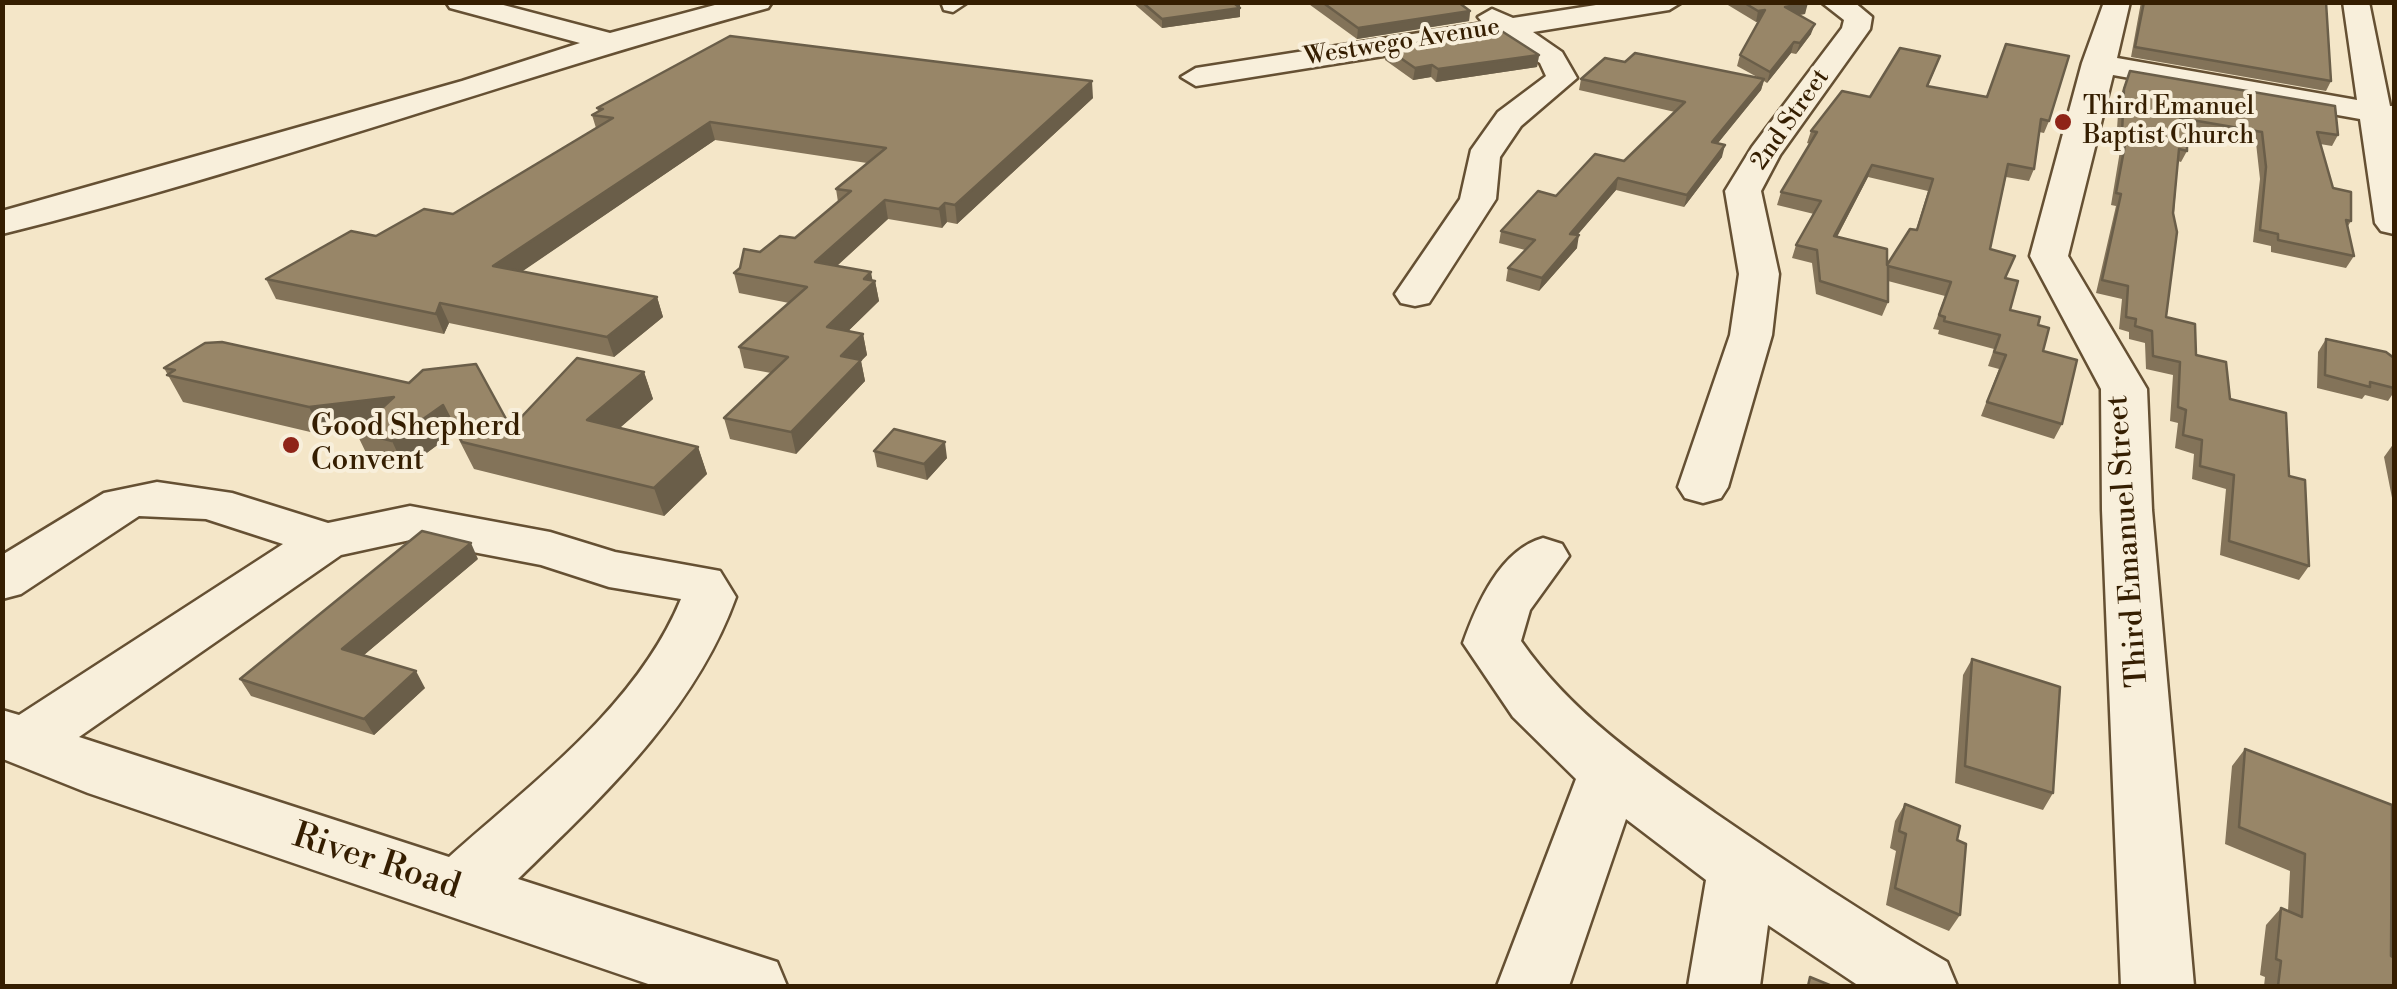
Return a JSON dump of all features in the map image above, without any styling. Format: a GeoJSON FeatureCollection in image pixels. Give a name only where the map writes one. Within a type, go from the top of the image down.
{"type":"FeatureCollection","features":[{"type":"Feature","properties":{"kind":"street"},"geometry":{"type":"LineString","coordinates":[[459,2],[610,42]]}},
{"type":"Feature","properties":{"kind":"street"},"geometry":{"type":"LineString","coordinates":[[2,223],[473,88],[610,42],[759,2]]}},
{"type":"Feature","properties":{"kind":"street"},"geometry":{"type":"LineString","coordinates":[[1414,294],[1478,199],[1483,157],[1508,119],[1562,78],[1552,58],[1475,2]]}},
{"type":"Feature","properties":{"kind":"street","name":"Westwego Avenue"},"geometry":{"type":"LineString","coordinates":[[1196,77],[1669,2]]}},
{"type":"Feature","properties":{"kind":"street","name":"2nd Street"},"geometry":{"type":"LineString","coordinates":[[1703,487],[1751,335],[1759,274],[1743,191],[1764,154],[1856,29],[1858,16],[1834,2]]}},
{"type":"Feature","properties":{"kind":"street","name":"Third Emanuel Street"},"geometry":{"type":"LineString","coordinates":[[2117,2],[2097,64],[2049,256],[2124,389],[2127,510],[2158,986]]}},
{"type":"Feature","properties":{"kind":"street"},"geometry":{"type":"LineString","coordinates":[[2356,2],[2386,114],[2394,223]]}},
{"type":"Feature","properties":{"kind":"street"},"geometry":{"type":"LineString","coordinates":[[2097,64],[2386,114]]}},
{"type":"Feature","properties":{"kind":"street"},"geometry":{"type":"LineString","coordinates":[[2,581],[113,509],[134,500],[178,501],[235,512],[325,541]]}},
{"type":"Feature","properties":{"kind":"street"},"geometry":{"type":"LineString","coordinates":[[14,737],[325,541],[410,523],[550,550],[609,569],[701,584],[708,597],[703,620],[655,698],[460,890]]}},
{"type":"Feature","properties":{"kind":"street"},"geometry":{"type":"LineString","coordinates":[[1544,556],[1504,604],[1492,643],[1512,678],[1610,773],[1814,921],[1921,986]]}},
{"type":"Feature","properties":{"kind":"street","name":"River Road"},"geometry":{"type":"LineString","coordinates":[[14,737],[110,775],[751,986]]}},
{"type":"Feature","properties":{"kind":"street"},"geometry":{"type":"LineString","coordinates":[[1533,986],[1610,773]]}},
{"type":"Feature","properties":{"kind":"street"},"geometry":{"type":"LineString","coordinates":[[1724,986],[1742,868]]}},
{"type":"Feature","properties":{"kind":"building"},"geometry":{"type":"Polygon","coordinates":[[[1142,2],[1240,2],[1235,4],[1240,8],[1162,19],[1142,2]]]}},
{"type":"Feature","properties":{"kind":"building"},"geometry":{"type":"Polygon","coordinates":[[[1322,2],[1458,2],[1470,11],[1358,28],[1322,2]]]}},
{"type":"Feature","properties":{"kind":"building"},"geometry":{"type":"Polygon","coordinates":[[[1743,2],[1806,2],[1785,7],[1815,24],[1800,43],[1794,42],[1770,72],[1740,55],[1765,10],[1758,11],[1743,2]]]}},
{"type":"Feature","properties":{"kind":"building"},"geometry":{"type":"Polygon","coordinates":[[[2144,2],[2326,2],[2331,81],[2135,47],[2144,2]]]}},
{"type":"Feature","properties":{"kind":"building"},"geometry":{"type":"Polygon","coordinates":[[[1500,30],[1539,55],[1438,69],[1432,65],[1415,68],[1386,48],[1500,30]]]}},
{"type":"Feature","properties":{"kind":"building"},"geometry":{"type":"Polygon","coordinates":[[[730,36],[1092,81],[955,205],[945,203],[939,209],[885,200],[815,262],[871,272],[864,279],[875,281],[827,327],[863,334],[841,356],[861,360],[791,432],[724,418],[788,357],[739,347],[807,287],[734,273],[740,268],[744,249],[760,252],[780,236],[795,238],[851,191],[836,189],[886,148],[710,122],[493,266],[657,297],[607,337],[440,303],[436,314],[266,279],[351,231],[376,236],[424,209],[453,214],[613,118],[592,115],[603,109],[597,108],[730,36]]]}},
{"type":"Feature","properties":{"kind":"building"},"geometry":{"type":"Polygon","coordinates":[[[2006,44],[2069,56],[2049,121],[2041,119],[2034,169],[2008,164],[1990,249],[2015,256],[2005,278],[2018,281],[2010,310],[2040,317],[2038,325],[2049,328],[2043,351],[2077,360],[2062,424],[1987,402],[2006,355],[1994,352],[2000,335],[1944,321],[1945,317],[1939,315],[1951,282],[1888,266],[1888,302],[1820,281],[1817,250],[1796,245],[1821,201],[1781,192],[1817,132],[1811,131],[1842,91],[1870,97],[1900,48],[1940,56],[1927,86],[1987,97],[2006,44]],[[1872,165],[1834,236],[1887,249],[1887,265],[1910,229],[1917,230],[1933,179],[1872,165]]]}},
{"type":"Feature","properties":{"kind":"building"},"geometry":{"type":"Polygon","coordinates":[[[1635,53],[1764,79],[1712,142],[1725,145],[1687,195],[1618,178],[1570,234],[1579,235],[1542,278],[1508,268],[1535,240],[1501,231],[1538,191],[1556,196],[1595,154],[1624,161],[1685,102],[1581,79],[1605,58],[1625,62],[1635,53]]]}},
{"type":"Feature","properties":{"kind":"building"},"geometry":{"type":"Polygon","coordinates":[[[2130,71],[2335,106],[2338,135],[2317,132],[2333,188],[2351,192],[2351,221],[2346,220],[2354,256],[2278,240],[2278,234],[2260,230],[2266,167],[2262,132],[2180,118],[2187,131],[2187,151],[2179,149],[2173,213],[2177,232],[2166,317],[2195,324],[2196,355],[2226,362],[2230,399],[2286,413],[2289,476],[2305,480],[2309,566],[2229,541],[2234,475],[2200,466],[2202,440],[2183,435],[2186,410],[2178,407],[2180,362],[2153,356],[2152,331],[2135,326],[2136,319],[2126,317],[2128,286],[2102,280],[2121,194],[2116,193],[2127,134],[2122,133],[2124,89],[2130,71]]]}},
{"type":"Feature","properties":{"kind":"building"},"geometry":{"type":"Polygon","coordinates":[[[2326,339],[2386,352],[2394,358],[2394,388],[2370,382],[2370,387],[2325,375],[2326,339]]]}},
{"type":"Feature","properties":{"kind":"building"},"geometry":{"type":"Polygon","coordinates":[[[222,342],[409,383],[423,370],[476,364],[511,428],[577,358],[644,372],[587,420],[698,447],[654,488],[462,442],[443,405],[392,441],[356,432],[394,397],[309,407],[167,375],[175,370],[164,368],[205,343],[222,342]]]}},
{"type":"Feature","properties":{"kind":"building"},"geometry":{"type":"Polygon","coordinates":[[[894,429],[945,442],[924,464],[874,451],[894,429]]]}},
{"type":"Feature","properties":{"kind":"building"},"geometry":{"type":"Polygon","coordinates":[[[422,531],[471,543],[342,649],[416,671],[364,719],[240,679],[422,531]]]}},
{"type":"Feature","properties":{"kind":"building"},"geometry":{"type":"Polygon","coordinates":[[[1972,659],[2060,687],[2053,793],[1965,766],[1972,659]]]}},
{"type":"Feature","properties":{"kind":"building"},"geometry":{"type":"Polygon","coordinates":[[[2245,749],[2392,805],[2394,986],[2278,986],[2281,961],[2276,959],[2281,908],[2302,917],[2305,854],[2239,827],[2245,749]]]}},
{"type":"Feature","properties":{"kind":"building"},"geometry":{"type":"Polygon","coordinates":[[[1905,804],[1960,826],[1957,840],[1966,844],[1960,915],[1895,888],[1906,834],[1899,831],[1905,804]]]}},
{"type":"Feature","properties":{"kind":"building"},"geometry":{"type":"Polygon","coordinates":[[[1810,977],[1832,986],[1808,986],[1810,977]]]}},
{"type":"Feature","properties":{"kind":"place","name":"Third Emanuel Baptist Church"},"geometry":{"type":"Point","coordinates":[2063,122]}},
{"type":"Feature","properties":{"kind":"place","name":"Good Shepherd Convent"},"geometry":{"type":"Point","coordinates":[291,445]}}]}
